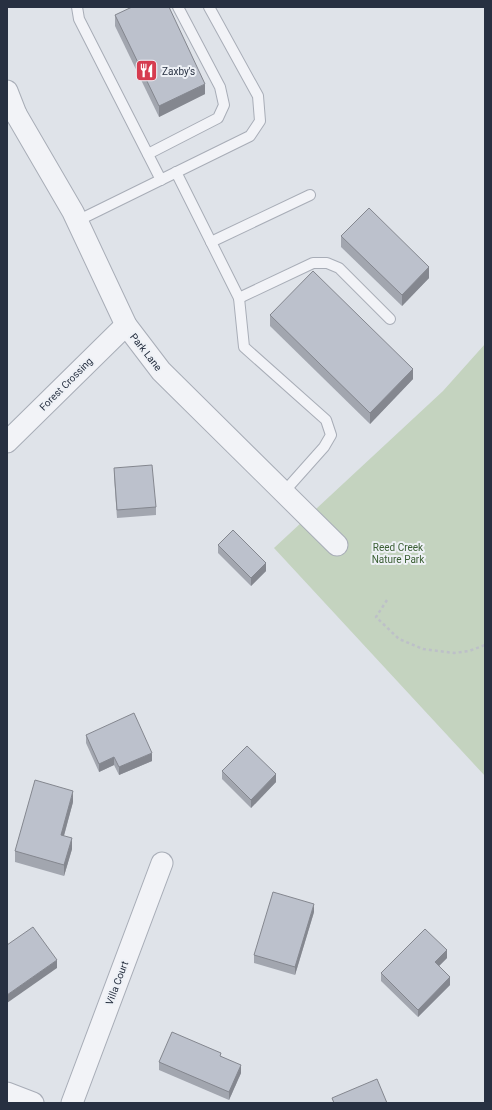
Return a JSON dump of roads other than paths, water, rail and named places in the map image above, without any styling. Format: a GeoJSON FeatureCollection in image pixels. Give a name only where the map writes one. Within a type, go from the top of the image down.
{"type":"FeatureCollection","features":[{"type":"Feature","properties":{"kind":"street","name":"Park Lane"},"geometry":{"type":"LineString","coordinates":[[7,91],[12,108],[77,221],[126,325],[161,371],[336,546]]}},
{"type":"Feature","properties":{"kind":"street","name":"Forest Crossing"},"geometry":{"type":"LineString","coordinates":[[7,442],[126,325]]}},
{"type":"Feature","properties":{"kind":"street","name":"Villa Court"},"geometry":{"type":"LineString","coordinates":[[72,1103],[162,863]]}},
{"type":"Feature","properties":{"kind":"street"},"geometry":{"type":"LineString","coordinates":[[7,1093],[33,1103]]}},
{"type":"Feature","properties":{"kind":"lane"},"geometry":{"type":"LineString","coordinates":[[77,7],[79,19],[162,180]]}},
{"type":"Feature","properties":{"kind":"lane"},"geometry":{"type":"LineString","coordinates":[[148,154],[218,118],[224,105],[220,87],[178,7]]}},
{"type":"Feature","properties":{"kind":"lane"},"geometry":{"type":"LineString","coordinates":[[77,221],[250,136],[260,121],[258,96],[209,7]]}},
{"type":"Feature","properties":{"kind":"lane"},"geometry":{"type":"LineString","coordinates":[[176,172],[239,298],[244,347],[326,420],[331,435],[324,447],[283,493]]}},
{"type":"Feature","properties":{"kind":"lane"},"geometry":{"type":"LineString","coordinates":[[211,242],[310,195]]}},
{"type":"Feature","properties":{"kind":"lane"},"geometry":{"type":"LineString","coordinates":[[239,298],[313,263],[327,263],[339,268],[390,319]]}},
{"type":"Feature","properties":{"kind":"place","name":"Zaxby's"},"geometry":{"type":"Point","coordinates":[147,71]}},
{"type":"Feature","properties":{"kind":"park label","name":"Reed Creek Nature Park"},"geometry":{"type":"Point","coordinates":[398,552]}}]}
